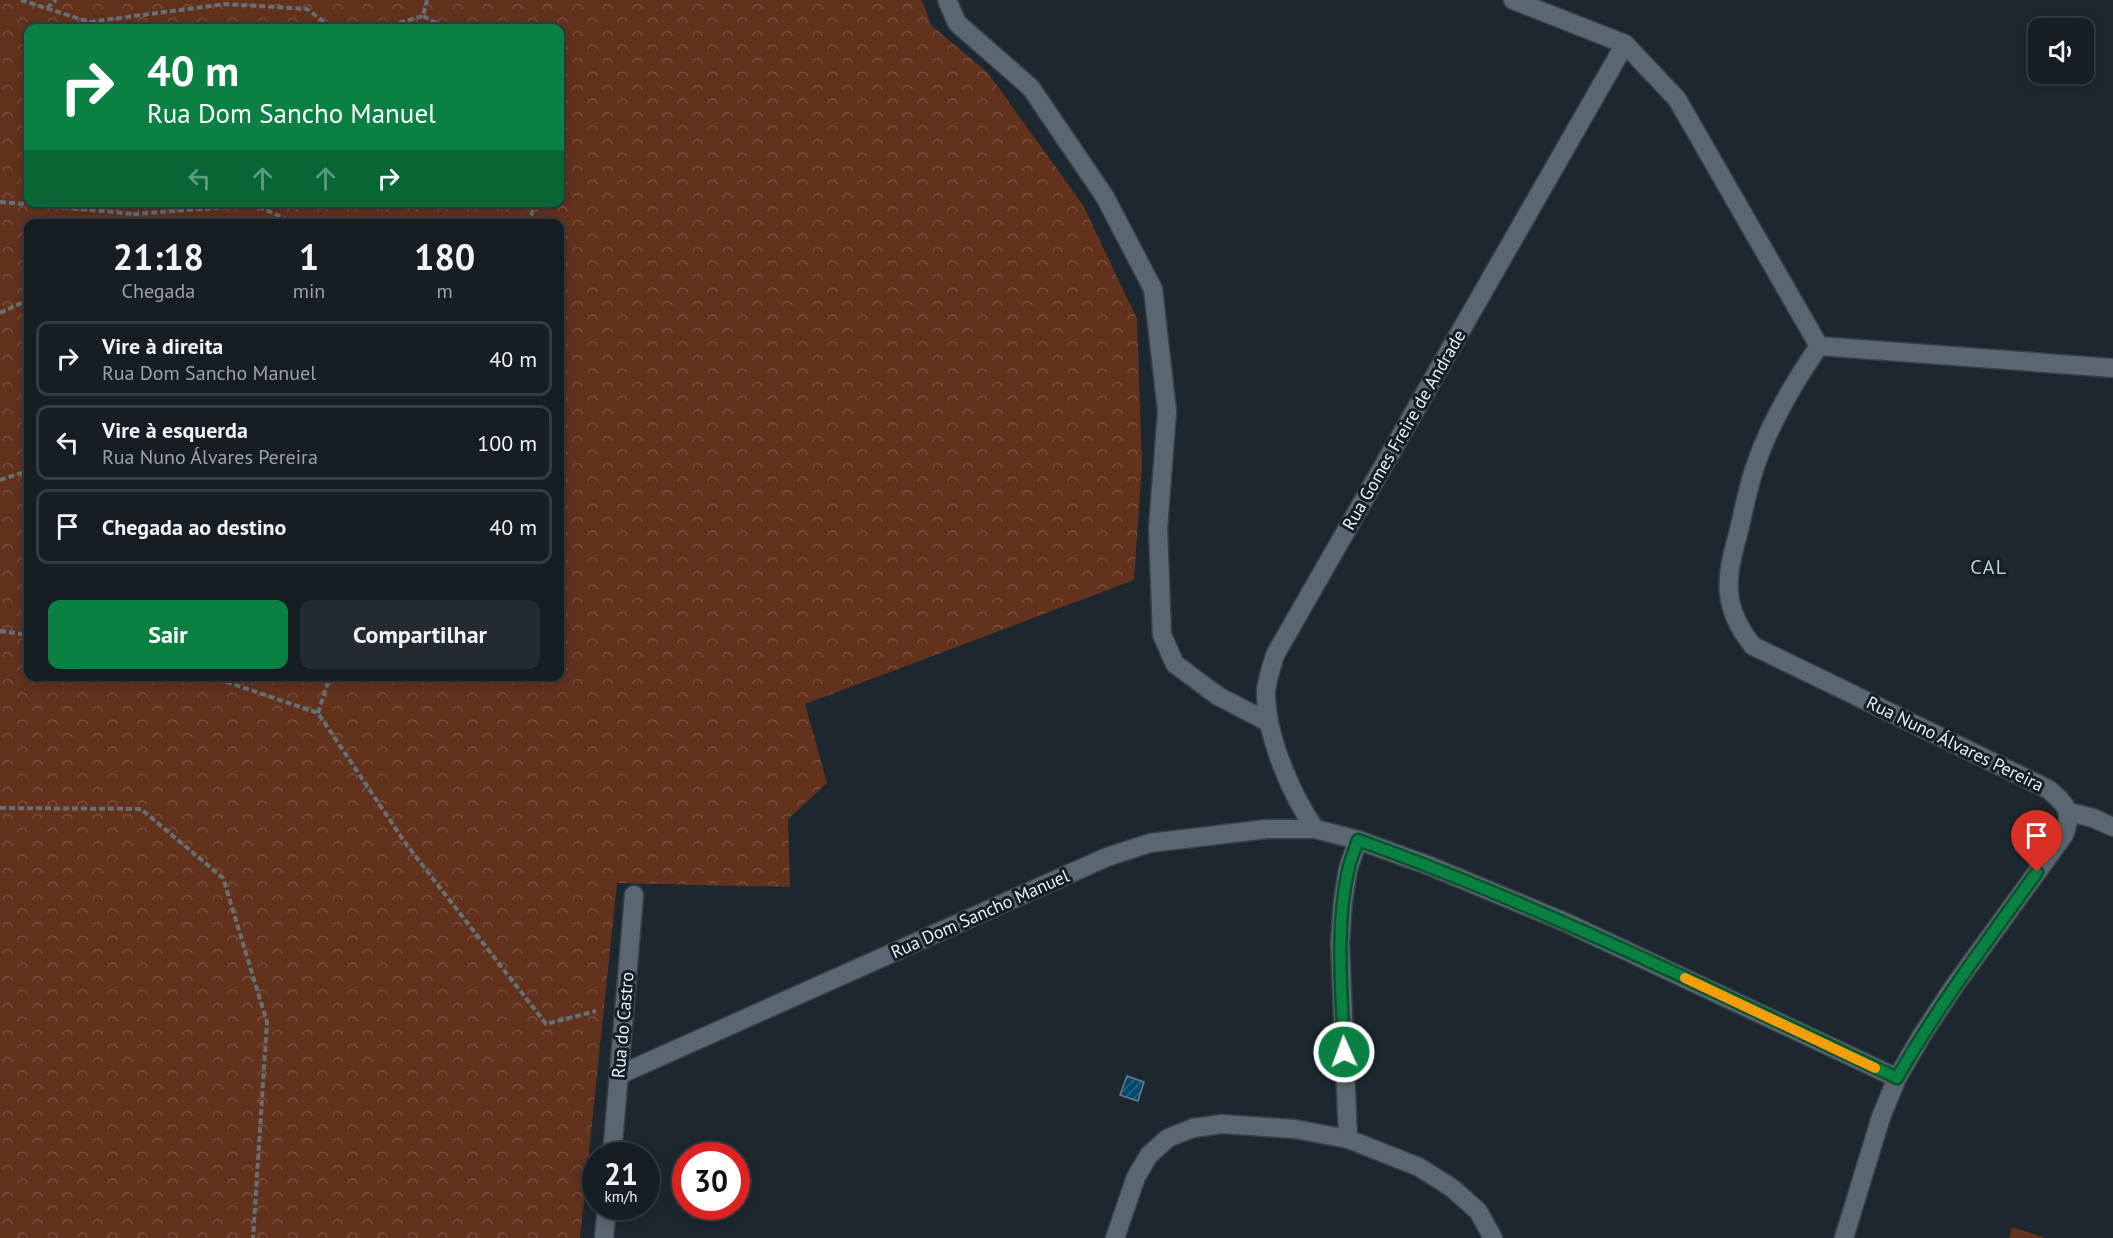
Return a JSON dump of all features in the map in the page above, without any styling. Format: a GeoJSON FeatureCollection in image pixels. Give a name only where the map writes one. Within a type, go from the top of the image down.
{"type":"FeatureCollection","features":[{"type":"Feature","properties":{"kind":"street"},"geometry":{"type":"LineString","coordinates":[[947,0],[957,23],[1031,88],[1105,197],[1154,290],[1167,411],[1158,528],[1162,635],[1175,664],[1218,696],[1268,722]]}},
{"type":"Feature","properties":{"kind":"street"},"geometry":{"type":"LineString","coordinates":[[1512,0],[1625,44],[1677,99],[1818,346],[2113,368]]}},
{"type":"Feature","properties":{"kind":"street","name":"Rua Gomes Freire de Andrade"},"geometry":{"type":"LineString","coordinates":[[1315,829],[1300,808],[1268,722],[1266,688],[1275,655],[1625,44]]}},
{"type":"Feature","properties":{"kind":"street","name":"Rua Nuno Álvares Pereira"},"geometry":{"type":"LineString","coordinates":[[1818,346],[1783,404],[1754,468],[1729,568],[1732,613],[1741,631],[1753,646],[2048,789],[2060,799],[2069,812]]}},
{"type":"Feature","properties":{"kind":"street"},"geometry":{"type":"LineString","coordinates":[[1844,1238],[1881,1117],[1897,1078],[1922,1035],[1955,985],[2064,835],[2069,812],[2093,818],[2113,827]]}},
{"type":"Feature","properties":{"kind":"street","name":"Rua Dom Sancho Manuel"},"geometry":{"type":"LineString","coordinates":[[619,1075],[1107,857],[1149,843],[1267,829],[1315,829],[1358,840],[1430,866],[1567,923],[1897,1078]]}},
{"type":"Feature","properties":{"kind":"street"},"geometry":{"type":"LineString","coordinates":[[1348,1139],[1340,943],[1348,869],[1358,840]]}},
{"type":"Feature","properties":{"kind":"street","name":"Rua do Castro"},"geometry":{"type":"LineString","coordinates":[[613,1142],[634,895]]}},
{"type":"Feature","properties":{"kind":"street"},"geometry":{"type":"LineString","coordinates":[[1115,1238],[1136,1177],[1149,1155],[1168,1137],[1193,1128],[1222,1124],[1295,1129],[1348,1139],[1419,1167],[1452,1188],[1478,1211],[1493,1238]]}},
{"type":"Feature","properties":{"kind":"street"},"geometry":{"type":"LineString","coordinates":[[604,1238],[606,1220]]}},
{"type":"Feature","properties":{"kind":"path"},"geometry":{"type":"LineString","coordinates":[[21,0],[89,22],[226,4],[307,9],[327,24]]}},
{"type":"Feature","properties":{"kind":"path"},"geometry":{"type":"LineString","coordinates":[[46,8],[56,0]]}},
{"type":"Feature","properties":{"kind":"path"},"geometry":{"type":"LineString","coordinates":[[423,16],[427,0]]}},
{"type":"Feature","properties":{"kind":"path"},"geometry":{"type":"LineString","coordinates":[[396,24],[423,16],[438,24]]}},
{"type":"Feature","properties":{"kind":"path"},"geometry":{"type":"LineString","coordinates":[[0,202],[24,204]]}},
{"type":"Feature","properties":{"kind":"path"},"geometry":{"type":"LineString","coordinates":[[56,207],[135,214],[240,207]]}},
{"type":"Feature","properties":{"kind":"path"},"geometry":{"type":"LineString","coordinates":[[257,207],[285,219]]}},
{"type":"Feature","properties":{"kind":"path"},"geometry":{"type":"LineString","coordinates":[[133,219],[135,214]]}},
{"type":"Feature","properties":{"kind":"path"},"geometry":{"type":"LineString","coordinates":[[0,313],[24,302]]}},
{"type":"Feature","properties":{"kind":"path"},"geometry":{"type":"LineString","coordinates":[[0,480],[24,472]]}},
{"type":"Feature","properties":{"kind":"path"},"geometry":{"type":"LineString","coordinates":[[0,631],[24,634]]}},
{"type":"Feature","properties":{"kind":"path"},"geometry":{"type":"LineString","coordinates":[[224,681],[318,713],[406,844],[546,1024],[625,1004]]}},
{"type":"Feature","properties":{"kind":"path"},"geometry":{"type":"LineString","coordinates":[[318,713],[328,681]]}},
{"type":"Feature","properties":{"kind":"path"},"geometry":{"type":"LineString","coordinates":[[0,808],[141,809],[223,878],[267,1022],[253,1238]]}},
{"type":"Feature","properties":{"kind":"green space"},"geometry":{"type":"Polygon","coordinates":[[[0,0],[922,0],[931,25],[988,73],[1083,205],[1137,319],[1142,465],[1134,580],[805,704],[827,783],[788,819],[790,887],[617,883],[590,1142],[582,1142],[580,1238],[0,1238],[0,0]]]}},
{"type":"Feature","properties":{"kind":"green space"},"geometry":{"type":"Polygon","coordinates":[[[2012,1227],[2046,1238],[2009,1238],[2012,1227]]]}},
{"type":"Feature","properties":{"kind":"building"},"geometry":{"type":"Polygon","coordinates":[[[1127,1076],[1144,1082],[1138,1101],[1120,1095],[1127,1076]]]}},
{"type":"Feature","properties":{"kind":"slow traffic"},"geometry":{"type":"LineString","coordinates":[[1685,978],[1875,1068]]}},
{"type":"Feature","properties":{"kind":"district","name":"CAL"},"geometry":{"type":"Point","coordinates":[1989,567]}},
{"type":"Feature","properties":{"kind":"route"},"geometry":{"type":"LineString","coordinates":[[1344,1052],[1340,943],[1348,869],[1358,840],[1430,866],[1567,923],[1897,1078],[1955,985],[2037,872]]}}]}
